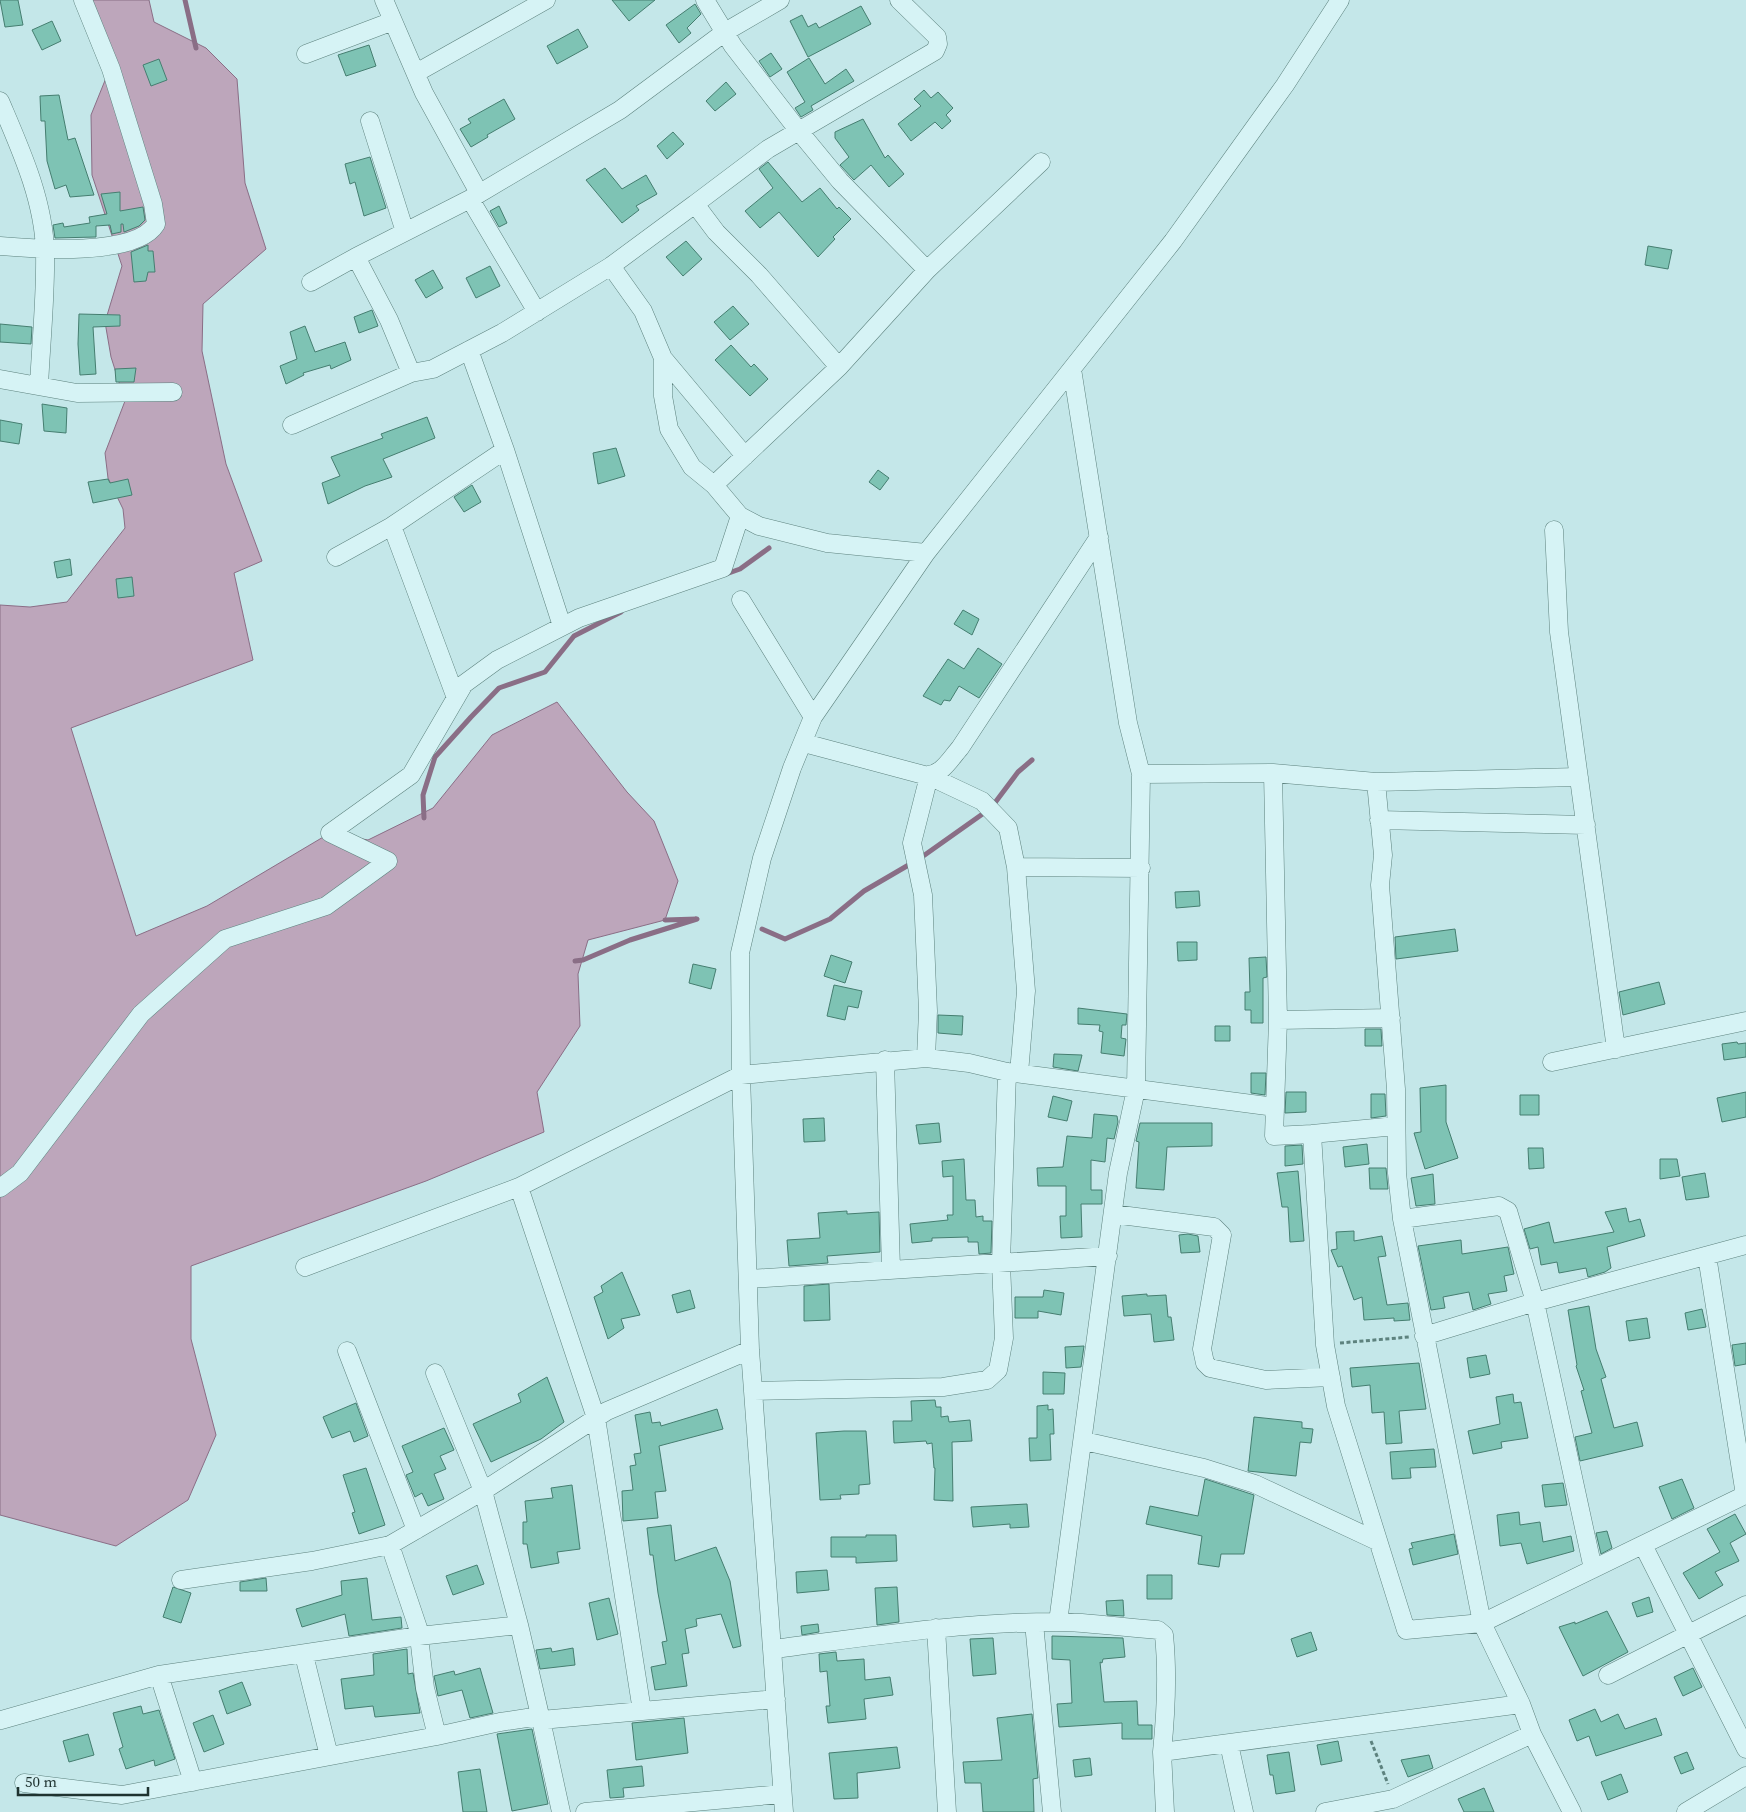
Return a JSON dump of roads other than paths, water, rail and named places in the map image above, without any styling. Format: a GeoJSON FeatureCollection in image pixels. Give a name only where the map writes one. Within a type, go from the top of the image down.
{"type":"FeatureCollection","features":[{"type":"Feature","properties":{"kind":"street"},"geometry":{"type":"LineString","coordinates":[[0,246],[45,250],[125,243],[149,233],[156,224],[153,204],[110,69],[83,0]]}},
{"type":"Feature","properties":{"kind":"street"},"geometry":{"type":"LineString","coordinates":[[384,0],[474,196],[537,312]]}},
{"type":"Feature","properties":{"kind":"street"},"geometry":{"type":"LineString","coordinates":[[416,73],[546,0]]}},
{"type":"Feature","properties":{"kind":"street"},"geometry":{"type":"LineString","coordinates":[[705,0],[725,32],[798,130],[840,181],[927,270]]}},
{"type":"Feature","properties":{"kind":"street"},"geometry":{"type":"LineString","coordinates":[[310,282],[474,196],[620,110],[725,32],[780,0]]}},
{"type":"Feature","properties":{"kind":"street"},"geometry":{"type":"LineString","coordinates":[[292,425],[410,373],[433,369],[537,312],[611,266],[757,156],[798,130],[935,51],[938,44],[937,37],[899,0]]}},
{"type":"Feature","properties":{"kind":"street"},"geometry":{"type":"LineString","coordinates":[[784,1812],[774,1649],[750,1350],[742,1075],[740,953],[762,858],[792,768],[804,744],[813,717],[926,553],[1173,240],[1285,85],[1340,0]]}},
{"type":"Feature","properties":{"kind":"street"},"geometry":{"type":"LineString","coordinates":[[306,54],[392,21]]}},
{"type":"Feature","properties":{"kind":"street"},"geometry":{"type":"LineString","coordinates":[[0,101],[20,150],[38,204],[45,250],[39,386]]}},
{"type":"Feature","properties":{"kind":"street"},"geometry":{"type":"LineString","coordinates":[[370,121],[406,232]]}},
{"type":"Feature","properties":{"kind":"street"},"geometry":{"type":"LineString","coordinates":[[714,485],[840,367],[927,270],[1041,162]]}},
{"type":"Feature","properties":{"kind":"street"},"geometry":{"type":"LineString","coordinates":[[695,204],[716,232],[759,275],[840,367]]}},
{"type":"Feature","properties":{"kind":"street"},"geometry":{"type":"LineString","coordinates":[[356,257],[389,320],[410,373]]}},
{"type":"Feature","properties":{"kind":"street"},"geometry":{"type":"LineString","coordinates":[[611,266],[643,311],[663,358],[744,456]]}},
{"type":"Feature","properties":{"kind":"street"},"geometry":{"type":"LineString","coordinates":[[469,350],[505,450],[562,626]]}},
{"type":"Feature","properties":{"kind":"street"},"geometry":{"type":"LineString","coordinates":[[663,358],[663,396],[669,429],[692,467],[714,485],[740,516],[759,526],[827,543],[926,553]]}},
{"type":"Feature","properties":{"kind":"street"},"geometry":{"type":"LineString","coordinates":[[1058,1622],[1084,1441],[1118,1173],[1136,1089],[1141,868],[1142,774],[1128,723],[1072,369]]}},
{"type":"Feature","properties":{"kind":"street"},"geometry":{"type":"LineString","coordinates":[[0,379],[77,393],[173,392]]}},
{"type":"Feature","properties":{"kind":"street"},"geometry":{"type":"LineString","coordinates":[[336,558],[392,526],[505,450]]}},
{"type":"Feature","properties":{"kind":"street"},"geometry":{"type":"LineString","coordinates":[[0,1188],[20,1173],[141,1014],[225,939],[326,906],[388,861],[330,833],[411,775],[464,684],[497,660],[579,618],[723,568],[740,516]]}},
{"type":"Feature","properties":{"kind":"street"},"geometry":{"type":"LineString","coordinates":[[392,526],[456,698]]}},
{"type":"Feature","properties":{"kind":"street"},"geometry":{"type":"LineString","coordinates":[[1554,530],[1559,632],[1616,1049]]}},
{"type":"Feature","properties":{"kind":"street"},"geometry":{"type":"LineString","coordinates":[[929,776],[940,772],[960,748],[1099,537]]}},
{"type":"Feature","properties":{"kind":"street"},"geometry":{"type":"LineString","coordinates":[[741,600],[813,717]]}},
{"type":"Feature","properties":{"kind":"street"},"geometry":{"type":"LineString","coordinates":[[754,1391],[943,1387],[987,1380],[998,1370],[1004,1338],[1001,1263],[1013,1073],[1026,991],[1016,867],[1008,828],[991,808],[982,801],[929,776],[804,744]]}},
{"type":"Feature","properties":{"kind":"street"},"geometry":{"type":"LineString","coordinates":[[1142,774],[1273,773],[1376,782],[1579,777]]}},
{"type":"Feature","properties":{"kind":"street"},"geometry":{"type":"LineString","coordinates":[[1273,773],[1278,1020],[1274,1136],[1396,1126]]}},
{"type":"Feature","properties":{"kind":"street"},"geometry":{"type":"LineString","coordinates":[[926,1058],[928,1011],[923,895],[912,843],[929,776]]}},
{"type":"Feature","properties":{"kind":"street"},"geometry":{"type":"LineString","coordinates":[[1376,782],[1383,854],[1380,885],[1396,1089],[1397,1173],[1402,1219],[1424,1336],[1482,1623],[1521,1704],[1532,1734],[1572,1812]]}},
{"type":"Feature","properties":{"kind":"street"},"geometry":{"type":"LineString","coordinates":[[1379,820],[1586,825]]}},
{"type":"Feature","properties":{"kind":"street"},"geometry":{"type":"LineString","coordinates":[[1016,867],[1141,868]]}},
{"type":"Feature","properties":{"kind":"street"},"geometry":{"type":"LineString","coordinates":[[1278,1020],[1391,1018]]}},
{"type":"Feature","properties":{"kind":"street"},"geometry":{"type":"LineString","coordinates":[[1552,1062],[1746,1021]]}},
{"type":"Feature","properties":{"kind":"street"},"geometry":{"type":"LineString","coordinates":[[305,1267],[519,1187],[742,1075],[885,1060],[926,1058],[969,1063],[1013,1073],[1275,1107]]}},
{"type":"Feature","properties":{"kind":"street"},"geometry":{"type":"LineString","coordinates":[[885,1060],[891,1269]]}},
{"type":"Feature","properties":{"kind":"street"},"geometry":{"type":"LineString","coordinates":[[1312,1134],[1325,1345],[1330,1377],[1336,1406],[1406,1630],[1482,1623],[1745,1496],[1707,1256]]}},
{"type":"Feature","properties":{"kind":"street"},"geometry":{"type":"LineString","coordinates":[[519,1187],[596,1418],[642,1711]]}},
{"type":"Feature","properties":{"kind":"street"},"geometry":{"type":"LineString","coordinates":[[1402,1219],[1499,1206],[1506,1208],[1535,1302],[1593,1569]]}},
{"type":"Feature","properties":{"kind":"street"},"geometry":{"type":"LineString","coordinates":[[1113,1214],[1214,1227],[1222,1235],[1202,1349],[1205,1363],[1210,1368],[1266,1380],[1330,1377]]}},
{"type":"Feature","properties":{"kind":"street"},"geometry":{"type":"LineString","coordinates":[[1424,1336],[1535,1302],[1746,1245]]}},
{"type":"Feature","properties":{"kind":"street"},"geometry":{"type":"LineString","coordinates":[[749,1279],[1108,1256]]}},
{"type":"Feature","properties":{"kind":"street"},"geometry":{"type":"LineString","coordinates":[[181,1580],[312,1561],[390,1545],[483,1491],[596,1418],[750,1350]]}},
{"type":"Feature","properties":{"kind":"street"},"geometry":{"type":"LineString","coordinates":[[347,1351],[416,1530]]}},
{"type":"Feature","properties":{"kind":"street"},"geometry":{"type":"LineString","coordinates":[[435,1373],[483,1491],[519,1625],[561,1812]]}},
{"type":"Feature","properties":{"kind":"street"},"geometry":{"type":"LineString","coordinates":[[1084,1441],[1204,1468],[1255,1484],[1377,1541]]}},
{"type":"Feature","properties":{"kind":"street"},"geometry":{"type":"LineString","coordinates":[[390,1545],[419,1636],[425,1688],[437,1736]]}},
{"type":"Feature","properties":{"kind":"street"},"geometry":{"type":"LineString","coordinates":[[1643,1545],[1746,1749]]}},
{"type":"Feature","properties":{"kind":"street"},"geometry":{"type":"LineString","coordinates":[[1608,1675],[1746,1605]]}},
{"type":"Feature","properties":{"kind":"street"},"geometry":{"type":"LineString","coordinates":[[774,1649],[936,1628],[1034,1623],[1058,1622],[1158,1630],[1163,1633],[1166,1707],[1162,1752],[1164,1812]]}},
{"type":"Feature","properties":{"kind":"street"},"geometry":{"type":"LineString","coordinates":[[1034,1623],[1052,1812]]}},
{"type":"Feature","properties":{"kind":"street"},"geometry":{"type":"LineString","coordinates":[[1,1720],[159,1675],[419,1636],[519,1625]]}},
{"type":"Feature","properties":{"kind":"street"},"geometry":{"type":"LineString","coordinates":[[936,1628],[947,1812]]}},
{"type":"Feature","properties":{"kind":"street"},"geometry":{"type":"LineString","coordinates":[[304,1654],[329,1756]]}},
{"type":"Feature","properties":{"kind":"street"},"geometry":{"type":"LineString","coordinates":[[159,1675],[193,1782]]}},
{"type":"Feature","properties":{"kind":"street"},"geometry":{"type":"LineString","coordinates":[[24,1782],[122,1795],[437,1736],[500,1722],[776,1699]]}},
{"type":"Feature","properties":{"kind":"street"},"geometry":{"type":"LineString","coordinates":[[1162,1752],[1521,1704]]}},
{"type":"Feature","properties":{"kind":"street"},"geometry":{"type":"LineString","coordinates":[[1325,1812],[1393,1799],[1532,1734]]}},
{"type":"Feature","properties":{"kind":"street"},"geometry":{"type":"LineString","coordinates":[[1229,1744],[1244,1812]]}},
{"type":"Feature","properties":{"kind":"street"},"geometry":{"type":"LineString","coordinates":[[1686,1812],[1746,1776]]}},
{"type":"Feature","properties":{"kind":"street"},"geometry":{"type":"LineString","coordinates":[[585,1812],[632,1810],[782,1794]]}},
{"type":"Feature","properties":{"kind":"waterway"},"geometry":{"type":"LineString","coordinates":[[185,0],[196,48]]}},
{"type":"Feature","properties":{"kind":"waterway"},"geometry":{"type":"LineString","coordinates":[[726,574],[740,569],[769,548]]}},
{"type":"Feature","properties":{"kind":"waterway"},"geometry":{"type":"LineString","coordinates":[[424,818],[423,795],[435,757],[471,717],[499,688],[545,672],[574,636],[621,612]]}},
{"type":"Feature","properties":{"kind":"waterway"},"geometry":{"type":"LineString","coordinates":[[919,859],[991,808],[1018,772],[1032,760]]}},
{"type":"Feature","properties":{"kind":"waterway"},"geometry":{"type":"LineString","coordinates":[[762,929],[785,939],[830,919],[864,891],[912,863]]}},
{"type":"Feature","properties":{"kind":"waterway"},"geometry":{"type":"LineString","coordinates":[[575,961],[583,960],[630,940],[697,919],[665,920]]}}]}
